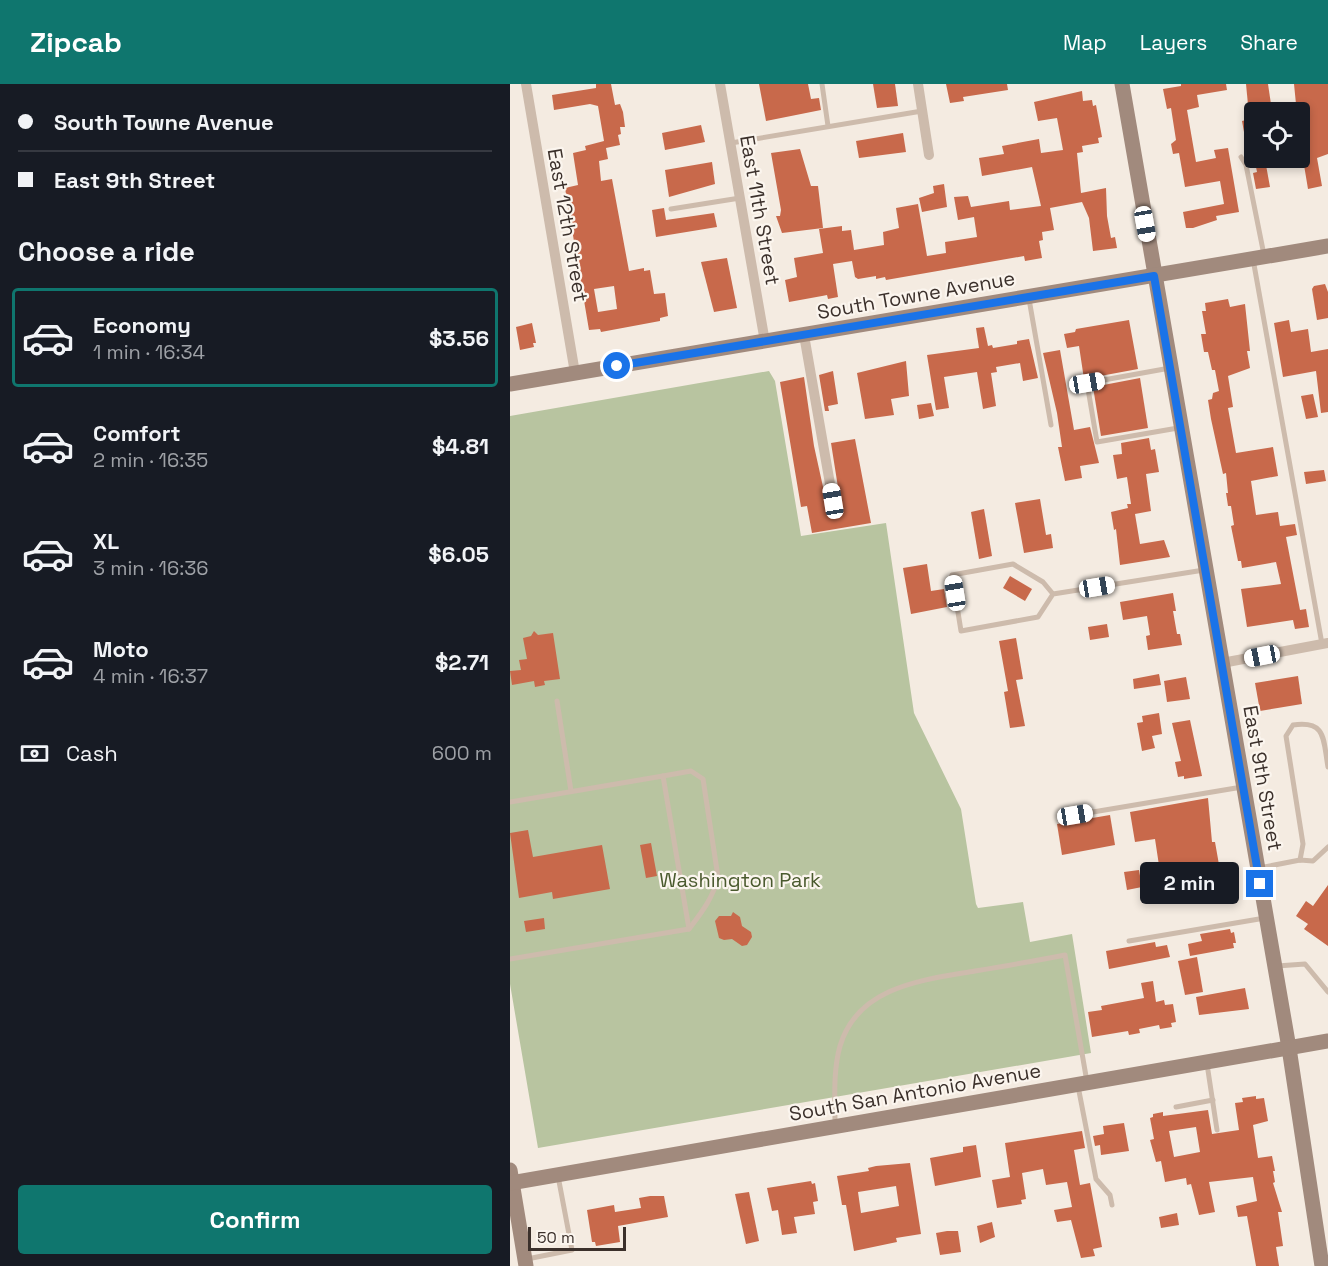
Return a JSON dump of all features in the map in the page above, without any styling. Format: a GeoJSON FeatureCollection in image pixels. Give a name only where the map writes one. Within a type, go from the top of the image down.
{"type":"FeatureCollection","features":[{"type":"Feature","properties":{"kind":"street","name":"East 12th Street"},"geometry":{"type":"LineString","coordinates":[[526,84],[575,373]]}},
{"type":"Feature","properties":{"kind":"street","name":"East 11th Street"},"geometry":{"type":"LineString","coordinates":[[720,84],[765,342]]}},
{"type":"Feature","properties":{"kind":"street"},"geometry":{"type":"LineString","coordinates":[[918,84],[929,155]]}},
{"type":"Feature","properties":{"kind":"street","name":"East 9th Street"},"geometry":{"type":"LineString","coordinates":[[1122,84],[1289,1048],[1322,1266]]}},
{"type":"Feature","properties":{"kind":"street","name":"South Towne Avenue"},"geometry":{"type":"LineString","coordinates":[[510,384],[1328,246]]}},
{"type":"Feature","properties":{"kind":"street"},"geometry":{"type":"LineString","coordinates":[[804,335],[833,501]]}},
{"type":"Feature","properties":{"kind":"street"},"geometry":{"type":"LineString","coordinates":[[1221,663],[1325,644]]}},
{"type":"Feature","properties":{"kind":"street","name":"South San Antonio Avenue"},"geometry":{"type":"LineString","coordinates":[[511,1179],[558,1175],[1328,1041]]}},
{"type":"Feature","properties":{"kind":"street"},"geometry":{"type":"LineString","coordinates":[[511,1179],[525,1263]]}},
{"type":"Feature","properties":{"kind":"lane"},"geometry":{"type":"LineString","coordinates":[[822,84],[828,126]]}},
{"type":"Feature","properties":{"kind":"lane"},"geometry":{"type":"LineString","coordinates":[[730,143],[922,111]]}},
{"type":"Feature","properties":{"kind":"lane"},"geometry":{"type":"LineString","coordinates":[[1241,157],[1246,165],[1259,258],[1325,644]]}},
{"type":"Feature","properties":{"kind":"lane"},"geometry":{"type":"LineString","coordinates":[[671,209],[740,198]]}},
{"type":"Feature","properties":{"kind":"lane"},"geometry":{"type":"LineString","coordinates":[[1029,297],[1051,425]]}},
{"type":"Feature","properties":{"kind":"lane"},"geometry":{"type":"LineString","coordinates":[[1170,368],[1087,383],[1096,442],[1180,427]]}},
{"type":"Feature","properties":{"kind":"lane"},"geometry":{"type":"LineString","coordinates":[[1053,594],[1043,582],[1013,564],[952,575],[961,631],[1038,617],[1053,594],[1205,570]]}},
{"type":"Feature","properties":{"kind":"lane"},"geometry":{"type":"LineString","coordinates":[[557,701],[571,791]]}},
{"type":"Feature","properties":{"kind":"lane"},"geometry":{"type":"LineString","coordinates":[[1300,860],[1303,844],[1286,736],[1293,725],[1313,724],[1318,728],[1322,734],[1328,767]]}},
{"type":"Feature","properties":{"kind":"lane"},"geometry":{"type":"LineString","coordinates":[[510,802],[691,771],[703,779],[718,877],[714,892],[705,909],[689,929],[510,959]]}},
{"type":"Feature","properties":{"kind":"lane"},"geometry":{"type":"LineString","coordinates":[[663,776],[689,929]]}},
{"type":"Feature","properties":{"kind":"lane"},"geometry":{"type":"LineString","coordinates":[[1075,815],[1243,786]]}},
{"type":"Feature","properties":{"kind":"lane"},"geometry":{"type":"LineString","coordinates":[[1257,868],[1300,860],[1313,861],[1328,847]]}},
{"type":"Feature","properties":{"kind":"lane"},"geometry":{"type":"LineString","coordinates":[[1129,941],[1266,917]]}},
{"type":"Feature","properties":{"kind":"lane"},"geometry":{"type":"LineString","coordinates":[[835,1127],[835,1071],[840,1045],[853,1020],[871,1003],[908,983],[1065,956],[1096,1179],[1110,1196],[1112,1205]]}},
{"type":"Feature","properties":{"kind":"lane"},"geometry":{"type":"LineString","coordinates":[[1275,966],[1305,964],[1328,992]]}},
{"type":"Feature","properties":{"kind":"lane"},"geometry":{"type":"LineString","coordinates":[[1207,1062],[1217,1130]]}},
{"type":"Feature","properties":{"kind":"lane"},"geometry":{"type":"LineString","coordinates":[[1176,1107],[1213,1100]]}},
{"type":"Feature","properties":{"kind":"lane"},"geometry":{"type":"LineString","coordinates":[[525,1263],[572,1250],[558,1175]]}},
{"type":"Feature","properties":{"kind":"green space","name":"Washington Park"},"geometry":{"type":"Polygon","coordinates":[[[769,371],[775,381],[801,536],[886,523],[914,713],[961,809],[976,904],[978,908],[1023,902],[1030,942],[1072,934],[1091,1053],[538,1148],[510,984],[510,416],[769,371]]]}},
{"type":"Feature","properties":{"kind":"building"},"geometry":{"type":"Polygon","coordinates":[[[596,84],[611,84],[615,105],[620,104],[623,112],[625,127],[620,127],[621,134],[618,135],[620,145],[606,148],[608,159],[599,161],[601,181],[612,179],[629,271],[644,268],[644,271],[650,270],[654,294],[665,293],[668,316],[660,318],[660,321],[601,332],[600,329],[589,330],[565,188],[578,185],[573,153],[586,150],[585,146],[604,141],[598,106],[590,104],[554,110],[552,95],[596,88],[596,84]],[[614,286],[594,289],[598,312],[617,309],[614,286]]]}},
{"type":"Feature","properties":{"kind":"building"},"geometry":{"type":"Polygon","coordinates":[[[759,84],[808,84],[811,99],[819,98],[821,110],[766,121],[759,84]]]}},
{"type":"Feature","properties":{"kind":"building"},"geometry":{"type":"Polygon","coordinates":[[[873,84],[895,84],[898,106],[877,108],[873,84]]]}},
{"type":"Feature","properties":{"kind":"building"},"geometry":{"type":"Polygon","coordinates":[[[946,84],[1007,84],[1008,90],[963,97],[964,101],[950,103],[946,84]]]}},
{"type":"Feature","properties":{"kind":"building"},"geometry":{"type":"Polygon","coordinates":[[[1181,84],[1226,84],[1227,90],[1197,95],[1199,107],[1187,110],[1196,162],[1216,158],[1214,150],[1228,148],[1239,212],[1216,216],[1217,220],[1193,228],[1186,228],[1183,212],[1224,204],[1220,181],[1185,187],[1179,153],[1173,154],[1171,144],[1176,140],[1171,108],[1167,109],[1163,89],[1181,86],[1181,84]]]}},
{"type":"Feature","properties":{"kind":"building"},"geometry":{"type":"Polygon","coordinates":[[[1246,84],[1268,84],[1271,102],[1248,102],[1246,84]]]}},
{"type":"Feature","properties":{"kind":"building"},"geometry":{"type":"Polygon","coordinates":[[[1294,84],[1328,84],[1328,154],[1317,158],[1322,186],[1308,189],[1304,168],[1310,168],[1310,102],[1296,102],[1294,84]]]}},
{"type":"Feature","properties":{"kind":"building"},"geometry":{"type":"Polygon","coordinates":[[[1082,91],[1083,101],[1092,100],[1093,106],[1096,105],[1102,137],[1098,138],[1099,143],[1082,146],[1083,152],[1077,153],[1081,193],[1106,188],[1111,238],[1115,237],[1117,248],[1093,251],[1089,218],[1082,202],[1050,208],[1054,230],[1042,232],[1043,240],[1039,241],[1042,258],[1025,261],[1024,256],[886,280],[885,277],[876,279],[876,276],[858,279],[855,277],[852,261],[833,264],[838,297],[828,299],[827,295],[789,302],[785,280],[797,277],[794,258],[823,253],[819,229],[842,226],[842,231],[851,230],[854,250],[884,245],[883,232],[899,228],[896,208],[918,204],[927,256],[946,253],[945,242],[977,237],[974,217],[958,220],[954,197],[968,196],[971,207],[1009,201],[1010,210],[1041,206],[1032,167],[982,176],[979,158],[1004,154],[1002,146],[1039,139],[1041,153],[1063,150],[1057,118],[1038,121],[1034,102],[1082,91]]]}},
{"type":"Feature","properties":{"kind":"building"},"geometry":{"type":"Polygon","coordinates":[[[701,125],[705,142],[665,150],[662,133],[701,125]]]}},
{"type":"Feature","properties":{"kind":"building"},"geometry":{"type":"Polygon","coordinates":[[[903,133],[906,152],[859,158],[856,141],[903,133]]]}},
{"type":"Feature","properties":{"kind":"building"},"geometry":{"type":"Polygon","coordinates":[[[800,149],[811,186],[818,186],[823,228],[782,233],[776,216],[780,216],[781,210],[771,153],[800,149]]]}},
{"type":"Feature","properties":{"kind":"building"},"geometry":{"type":"Polygon","coordinates":[[[712,162],[715,184],[669,197],[665,170],[712,162]]]}},
{"type":"Feature","properties":{"kind":"building"},"geometry":{"type":"Polygon","coordinates":[[[1256,168],[1267,168],[1270,187],[1256,189],[1253,173],[1257,172],[1256,168]]]}},
{"type":"Feature","properties":{"kind":"building"},"geometry":{"type":"Polygon","coordinates":[[[944,184],[947,207],[922,212],[919,198],[934,193],[933,186],[944,184]]]}},
{"type":"Feature","properties":{"kind":"building"},"geometry":{"type":"Polygon","coordinates":[[[664,208],[666,220],[714,213],[717,227],[656,237],[652,210],[664,208]]]}},
{"type":"Feature","properties":{"kind":"building"},"geometry":{"type":"Polygon","coordinates":[[[727,258],[737,308],[714,312],[701,262],[727,258]]]}},
{"type":"Feature","properties":{"kind":"building"},"geometry":{"type":"Polygon","coordinates":[[[1325,284],[1328,292],[1328,318],[1317,320],[1312,289],[1314,286],[1325,284]]]}},
{"type":"Feature","properties":{"kind":"building"},"geometry":{"type":"Polygon","coordinates":[[[1228,299],[1230,307],[1245,304],[1250,351],[1247,351],[1250,368],[1228,376],[1233,407],[1228,408],[1236,453],[1273,447],[1278,476],[1251,481],[1256,515],[1278,512],[1280,526],[1295,524],[1297,535],[1286,537],[1300,610],[1306,609],[1309,627],[1295,629],[1293,620],[1247,627],[1241,589],[1281,584],[1276,562],[1242,568],[1241,561],[1238,561],[1231,526],[1234,525],[1231,506],[1228,506],[1226,493],[1228,493],[1226,473],[1223,474],[1211,419],[1208,400],[1212,399],[1213,393],[1219,391],[1215,370],[1212,370],[1208,352],[1204,352],[1201,334],[1206,334],[1202,311],[1206,311],[1205,303],[1228,299]]]}},
{"type":"Feature","properties":{"kind":"building"},"geometry":{"type":"Polygon","coordinates":[[[1129,320],[1138,369],[1084,379],[1079,346],[1067,348],[1064,334],[1075,332],[1076,329],[1129,320]]]}},
{"type":"Feature","properties":{"kind":"building"},"geometry":{"type":"Polygon","coordinates":[[[1289,320],[1291,332],[1308,329],[1311,352],[1328,349],[1328,412],[1321,413],[1316,371],[1283,377],[1274,323],[1289,320]]]}},
{"type":"Feature","properties":{"kind":"building"},"geometry":{"type":"Polygon","coordinates":[[[532,323],[536,343],[533,343],[534,347],[520,350],[516,327],[532,323]]]}},
{"type":"Feature","properties":{"kind":"building"},"geometry":{"type":"Polygon","coordinates":[[[984,327],[988,346],[992,345],[993,348],[1017,344],[1017,341],[1029,339],[1038,378],[1023,381],[1020,363],[996,367],[997,372],[991,373],[996,406],[983,409],[977,372],[944,377],[949,408],[936,410],[927,355],[979,348],[976,328],[984,327]]]}},
{"type":"Feature","properties":{"kind":"building"},"geometry":{"type":"Polygon","coordinates":[[[1060,350],[1074,430],[1090,427],[1099,463],[1080,466],[1082,478],[1065,481],[1058,447],[1062,447],[1057,413],[1043,353],[1060,350]]]}},
{"type":"Feature","properties":{"kind":"building"},"geometry":{"type":"Polygon","coordinates":[[[906,361],[909,396],[891,399],[894,415],[865,419],[857,373],[906,361]]]}},
{"type":"Feature","properties":{"kind":"building"},"geometry":{"type":"Polygon","coordinates":[[[833,371],[838,404],[828,406],[829,411],[825,411],[819,375],[833,371]]]}},
{"type":"Feature","properties":{"kind":"building"},"geometry":{"type":"Polygon","coordinates":[[[804,377],[814,446],[827,505],[835,508],[840,500],[831,443],[855,439],[871,523],[812,533],[807,506],[801,507],[780,382],[804,377]]]}},
{"type":"Feature","properties":{"kind":"building"},"geometry":{"type":"Polygon","coordinates":[[[1140,378],[1148,428],[1101,436],[1093,387],[1140,378]]]}},
{"type":"Feature","properties":{"kind":"building"},"geometry":{"type":"Polygon","coordinates":[[[1313,394],[1318,417],[1306,419],[1301,396],[1313,394]]]}},
{"type":"Feature","properties":{"kind":"building"},"geometry":{"type":"Polygon","coordinates":[[[931,403],[934,416],[919,419],[917,405],[931,403]]]}},
{"type":"Feature","properties":{"kind":"building"},"geometry":{"type":"Polygon","coordinates":[[[1149,438],[1151,450],[1155,449],[1159,472],[1146,474],[1151,511],[1135,514],[1140,544],[1164,540],[1170,557],[1120,565],[1116,529],[1114,530],[1111,512],[1128,508],[1127,504],[1131,504],[1127,477],[1117,479],[1113,455],[1122,454],[1121,443],[1149,438]]]}},
{"type":"Feature","properties":{"kind":"building"},"geometry":{"type":"Polygon","coordinates":[[[1324,470],[1326,481],[1306,484],[1304,472],[1324,470]]]}},
{"type":"Feature","properties":{"kind":"building"},"geometry":{"type":"Polygon","coordinates":[[[1040,499],[1046,535],[1051,534],[1053,548],[1024,553],[1015,503],[1040,499]]]}},
{"type":"Feature","properties":{"kind":"building"},"geometry":{"type":"Polygon","coordinates":[[[984,509],[992,556],[979,559],[971,512],[984,509]]]}},
{"type":"Feature","properties":{"kind":"building"},"geometry":{"type":"Polygon","coordinates":[[[927,564],[931,591],[944,589],[947,607],[911,614],[903,568],[927,564]]]}},
{"type":"Feature","properties":{"kind":"building"},"geometry":{"type":"Polygon","coordinates":[[[1010,576],[1032,589],[1025,601],[1003,588],[1010,576]]]}},
{"type":"Feature","properties":{"kind":"building"},"geometry":{"type":"Polygon","coordinates":[[[1173,593],[1176,611],[1173,611],[1177,634],[1180,634],[1182,645],[1148,650],[1146,636],[1150,635],[1147,616],[1123,620],[1120,602],[1173,593]]]}},
{"type":"Feature","properties":{"kind":"building"},"geometry":{"type":"Polygon","coordinates":[[[1107,624],[1109,637],[1090,640],[1088,627],[1107,624]]]}},
{"type":"Feature","properties":{"kind":"building"},"geometry":{"type":"Polygon","coordinates":[[[534,631],[538,635],[553,633],[560,679],[544,681],[545,685],[535,687],[534,681],[512,685],[510,671],[521,670],[519,660],[527,659],[523,638],[531,636],[534,631]]]}},
{"type":"Feature","properties":{"kind":"building"},"geometry":{"type":"Polygon","coordinates":[[[1016,638],[1023,679],[1016,680],[1025,726],[1010,728],[1004,692],[1008,691],[999,641],[1016,638]]]}},
{"type":"Feature","properties":{"kind":"building"},"geometry":{"type":"Polygon","coordinates":[[[1159,674],[1161,685],[1134,689],[1133,679],[1159,674]]]}},
{"type":"Feature","properties":{"kind":"building"},"geometry":{"type":"Polygon","coordinates":[[[1298,676],[1302,704],[1260,711],[1255,683],[1298,676]]]}},
{"type":"Feature","properties":{"kind":"building"},"geometry":{"type":"Polygon","coordinates":[[[1186,677],[1190,699],[1167,702],[1164,681],[1186,677]]]}},
{"type":"Feature","properties":{"kind":"building"},"geometry":{"type":"Polygon","coordinates":[[[1159,713],[1162,734],[1152,736],[1155,748],[1142,751],[1137,723],[1143,722],[1142,716],[1159,713]]]}},
{"type":"Feature","properties":{"kind":"building"},"geometry":{"type":"Polygon","coordinates":[[[1190,720],[1202,776],[1184,779],[1184,776],[1178,777],[1175,762],[1181,761],[1172,723],[1190,720]]]}},
{"type":"Feature","properties":{"kind":"building"},"geometry":{"type":"Polygon","coordinates":[[[1208,798],[1212,842],[1215,842],[1221,876],[1216,877],[1217,883],[1188,891],[1189,895],[1172,897],[1168,870],[1160,872],[1155,839],[1135,842],[1130,812],[1208,798]]]}},
{"type":"Feature","properties":{"kind":"building"},"geometry":{"type":"Polygon","coordinates":[[[1110,815],[1115,845],[1062,855],[1057,824],[1110,815]]]}},
{"type":"Feature","properties":{"kind":"building"},"geometry":{"type":"Polygon","coordinates":[[[528,830],[533,857],[602,845],[610,889],[553,899],[552,892],[519,898],[510,833],[528,830]]]}},
{"type":"Feature","properties":{"kind":"building"},"geometry":{"type":"Polygon","coordinates":[[[651,843],[657,876],[646,878],[640,845],[651,843]]]}},
{"type":"Feature","properties":{"kind":"building"},"geometry":{"type":"Polygon","coordinates":[[[1139,870],[1142,887],[1127,890],[1124,872],[1139,870]]]}},
{"type":"Feature","properties":{"kind":"building"},"geometry":{"type":"Polygon","coordinates":[[[1328,885],[1328,946],[1304,929],[1308,924],[1296,916],[1306,901],[1313,906],[1328,885]]]}},
{"type":"Feature","properties":{"kind":"building"},"geometry":{"type":"Polygon","coordinates":[[[733,912],[740,917],[742,926],[751,932],[752,937],[747,945],[742,946],[732,939],[719,938],[715,921],[719,916],[731,916],[733,912]]]}},
{"type":"Feature","properties":{"kind":"building"},"geometry":{"type":"Polygon","coordinates":[[[544,918],[545,929],[526,932],[524,921],[544,918]]]}},
{"type":"Feature","properties":{"kind":"building"},"geometry":{"type":"Polygon","coordinates":[[[1230,929],[1231,933],[1234,932],[1236,943],[1233,943],[1234,948],[1190,956],[1188,944],[1202,941],[1200,934],[1230,929]]]}},
{"type":"Feature","properties":{"kind":"building"},"geometry":{"type":"Polygon","coordinates":[[[1155,942],[1156,947],[1167,945],[1170,957],[1109,969],[1106,951],[1155,942]]]}},
{"type":"Feature","properties":{"kind":"building"},"geometry":{"type":"Polygon","coordinates":[[[1197,957],[1203,992],[1185,995],[1178,961],[1197,957]]]}},
{"type":"Feature","properties":{"kind":"building"},"geometry":{"type":"Polygon","coordinates":[[[1153,981],[1156,1002],[1164,1000],[1165,1005],[1173,1004],[1176,1022],[1171,1023],[1172,1027],[1160,1029],[1159,1025],[1139,1029],[1140,1033],[1129,1035],[1128,1031],[1092,1037],[1088,1012],[1102,1010],[1101,1006],[1144,998],[1141,983],[1153,981]]]}},
{"type":"Feature","properties":{"kind":"building"},"geometry":{"type":"Polygon","coordinates":[[[1245,988],[1249,1009],[1199,1015],[1196,997],[1245,988]]]}},
{"type":"Feature","properties":{"kind":"building"},"geometry":{"type":"Polygon","coordinates":[[[1256,1096],[1256,1099],[1264,1098],[1268,1121],[1253,1125],[1258,1158],[1272,1156],[1275,1171],[1273,1171],[1275,1182],[1273,1183],[1282,1212],[1278,1212],[1283,1246],[1276,1247],[1279,1266],[1256,1266],[1247,1216],[1238,1217],[1236,1206],[1257,1201],[1253,1177],[1209,1182],[1215,1212],[1199,1215],[1191,1184],[1187,1185],[1186,1178],[1165,1182],[1161,1161],[1156,1162],[1150,1140],[1154,1139],[1150,1118],[1153,1114],[1163,1112],[1163,1116],[1208,1110],[1212,1134],[1239,1130],[1235,1103],[1243,1102],[1242,1098],[1256,1096]],[[1196,1127],[1169,1131],[1174,1157],[1200,1152],[1196,1127]]]}},
{"type":"Feature","properties":{"kind":"building"},"geometry":{"type":"Polygon","coordinates":[[[1124,1123],[1129,1151],[1101,1155],[1100,1145],[1095,1146],[1093,1136],[1104,1134],[1103,1126],[1124,1123]]]}},
{"type":"Feature","properties":{"kind":"building"},"geometry":{"type":"Polygon","coordinates":[[[1082,1131],[1085,1148],[1074,1150],[1080,1185],[1090,1183],[1102,1247],[1093,1249],[1095,1256],[1081,1258],[1071,1220],[1057,1222],[1054,1210],[1072,1207],[1067,1182],[1046,1185],[1043,1169],[1022,1173],[1026,1199],[1021,1200],[1022,1204],[997,1208],[992,1180],[1010,1177],[1005,1143],[1082,1131]]]}},
{"type":"Feature","properties":{"kind":"building"},"geometry":{"type":"Polygon","coordinates":[[[976,1145],[981,1177],[935,1186],[930,1158],[963,1152],[963,1147],[976,1145]]]}},
{"type":"Feature","properties":{"kind":"building"},"geometry":{"type":"Polygon","coordinates":[[[910,1163],[921,1234],[896,1238],[897,1242],[854,1251],[846,1205],[842,1205],[837,1176],[869,1171],[868,1168],[910,1163]],[[896,1186],[858,1192],[861,1213],[899,1206],[896,1186]]]}},
{"type":"Feature","properties":{"kind":"building"},"geometry":{"type":"Polygon","coordinates":[[[811,1181],[812,1184],[815,1183],[818,1201],[813,1202],[815,1214],[794,1217],[797,1233],[782,1235],[778,1210],[772,1211],[767,1188],[811,1181]]]}},
{"type":"Feature","properties":{"kind":"building"},"geometry":{"type":"Polygon","coordinates":[[[749,1192],[759,1241],[746,1244],[735,1194],[749,1192]]]}},
{"type":"Feature","properties":{"kind":"building"},"geometry":{"type":"Polygon","coordinates":[[[664,1196],[668,1217],[618,1226],[620,1242],[596,1246],[595,1242],[592,1242],[587,1210],[614,1205],[615,1212],[641,1208],[639,1198],[664,1196]]]}},
{"type":"Feature","properties":{"kind":"building"},"geometry":{"type":"Polygon","coordinates":[[[1177,1213],[1179,1225],[1161,1228],[1159,1217],[1177,1213]]]}},
{"type":"Feature","properties":{"kind":"building"},"geometry":{"type":"Polygon","coordinates":[[[992,1222],[995,1237],[980,1243],[977,1226],[992,1222]]]}},
{"type":"Feature","properties":{"kind":"building"},"geometry":{"type":"Polygon","coordinates":[[[958,1231],[961,1252],[940,1255],[936,1233],[958,1231]]]}},
{"type":"Feature","properties":{"kind":"route"},"geometry":{"type":"LineString","coordinates":[[617,366],[1154,276],[1260,884]]}}]}
